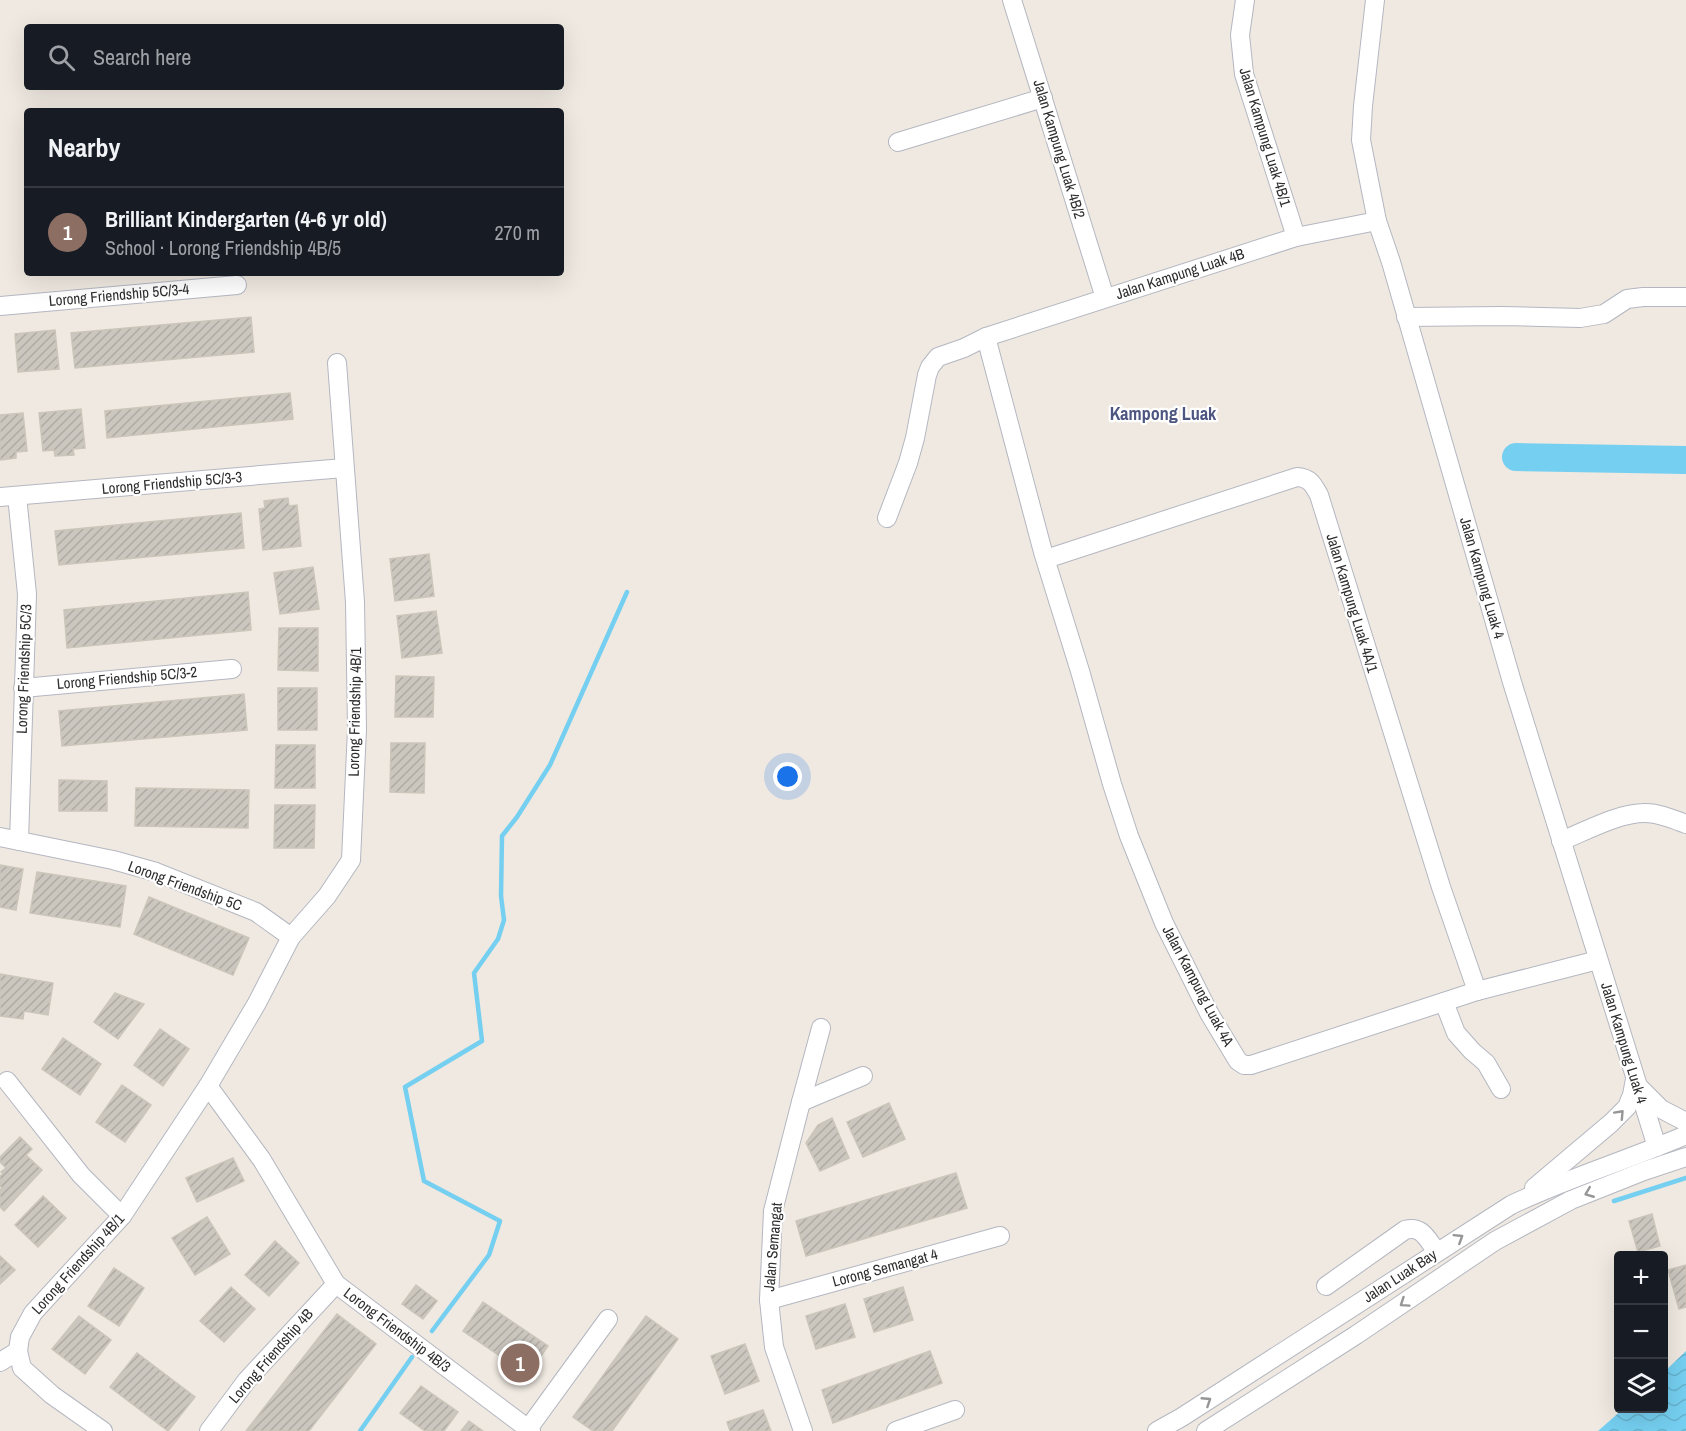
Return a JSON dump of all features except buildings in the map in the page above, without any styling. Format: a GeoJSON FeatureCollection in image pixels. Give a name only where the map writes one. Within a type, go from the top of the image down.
{"type":"FeatureCollection","features":[{"type":"Feature","properties":{"kind":"street","name":"Jalan Kampung Luak 4B/2"},"geometry":{"type":"LineString","coordinates":[[1012,0],[1105,298]]}},
{"type":"Feature","properties":{"kind":"street","name":"Jalan Kampung Luak 4B/1"},"geometry":{"type":"LineString","coordinates":[[1245,0],[1240,35],[1244,74],[1296,237]]}},
{"type":"Feature","properties":{"kind":"street","name":"Jalan Kampung Luak 4"},"geometry":{"type":"LineString","coordinates":[[1374,0],[1361,140],[1377,221],[1512,682],[1657,1147]]}},
{"type":"Feature","properties":{"kind":"street"},"geometry":{"type":"LineString","coordinates":[[898,142],[1043,98]]}},
{"type":"Feature","properties":{"kind":"street","name":"Jalan Kampung Luak 4B"},"geometry":{"type":"LineString","coordinates":[[887,518],[915,438],[927,375],[938,357],[986,337],[1296,237],[1377,221]]}},
{"type":"Feature","properties":{"kind":"street","name":"Lorong Friendship 5C/3-4"},"geometry":{"type":"LineString","coordinates":[[0,306],[237,285]]}},
{"type":"Feature","properties":{"kind":"street"},"geometry":{"type":"LineString","coordinates":[[1406,317],[1580,318],[1604,314],[1627,299],[1686,297]]}},
{"type":"Feature","properties":{"kind":"street","name":"Jalan Kampung Luak 4A"},"geometry":{"type":"LineString","coordinates":[[986,337],[1043,549],[1129,836],[1164,923],[1209,1013],[1238,1061],[1244,1065],[1251,1065],[1477,992],[1598,960]]}},
{"type":"Feature","properties":{"kind":"street","name":"Lorong Friendship 4B/1"},"geometry":{"type":"LineString","coordinates":[[18,1351],[20,1337],[33,1313],[122,1216],[208,1086],[258,1003],[291,937],[327,896],[351,860],[357,729],[355,602],[337,363]]}},
{"type":"Feature","properties":{"kind":"street","name":"Lorong Friendship 5C/3-3"},"geometry":{"type":"LineString","coordinates":[[8,497],[344,468]]}},
{"type":"Feature","properties":{"kind":"street","name":"Jalan Kampung Luak 4A/1"},"geometry":{"type":"LineString","coordinates":[[1043,549],[1297,477],[1304,477],[1311,481],[1319,495],[1441,887],[1477,992]]}},
{"type":"Feature","properties":{"kind":"street","name":"Lorong Friendship 5C/3"},"geometry":{"type":"LineString","coordinates":[[8,497],[27,594],[19,841]]}},
{"type":"Feature","properties":{"kind":"street","name":"Lorong Friendship 5C/3-2"},"geometry":{"type":"LineString","coordinates":[[23,688],[232,669]]}},
{"type":"Feature","properties":{"kind":"street"},"geometry":{"type":"LineString","coordinates":[[1561,842],[1628,814],[1647,813],[1666,816],[1686,824]]}},
{"type":"Feature","properties":{"kind":"street","name":"Lorong Friendship 5C"},"geometry":{"type":"LineString","coordinates":[[0,837],[113,860],[156,872],[256,912],[291,937]]}},
{"type":"Feature","properties":{"kind":"street"},"geometry":{"type":"LineString","coordinates":[[1444,1002],[1456,1033],[1486,1063],[1501,1089]]}},
{"type":"Feature","properties":{"kind":"street","name":"Jalan Semangat"},"geometry":{"type":"LineString","coordinates":[[803,1431],[774,1347],[769,1300],[774,1211],[821,1028]]}},
{"type":"Feature","properties":{"kind":"street"},"geometry":{"type":"LineString","coordinates":[[801,1102],[863,1076]]}},
{"type":"Feature","properties":{"kind":"street"},"geometry":{"type":"LineString","coordinates":[[7,1081],[81,1175],[122,1216]]}},
{"type":"Feature","properties":{"kind":"street"},"geometry":{"type":"LineString","coordinates":[[1511,1205],[1611,1123],[1627,1107],[1637,1082],[1661,1108],[1686,1122]]}},
{"type":"Feature","properties":{"kind":"street","name":"Lorong Friendship 4B/3"},"geometry":{"type":"LineString","coordinates":[[208,1086],[262,1160],[336,1284],[530,1430]]}},
{"type":"Feature","properties":{"kind":"street","name":"Jalan Luak Bay"},"geometry":{"type":"LineString","coordinates":[[1157,1431],[1511,1205],[1550,1186],[1686,1135]]}},
{"type":"Feature","properties":{"kind":"street"},"geometry":{"type":"LineString","coordinates":[[1644,1171],[1657,1147],[1682,1158]]}},
{"type":"Feature","properties":{"kind":"street","name":"Jalan Luak Bay"},"geometry":{"type":"LineString","coordinates":[[1206,1431],[1356,1335],[1496,1241],[1571,1200],[1682,1158]]}},
{"type":"Feature","properties":{"kind":"street"},"geometry":{"type":"LineString","coordinates":[[1326,1286],[1405,1230],[1413,1227],[1420,1230],[1437,1252]]}},
{"type":"Feature","properties":{"kind":"street","name":"Lorong Semangat 4"},"geometry":{"type":"LineString","coordinates":[[769,1300],[1000,1236]]}},
{"type":"Feature","properties":{"kind":"street","name":"Lorong Friendship 4B"},"geometry":{"type":"LineString","coordinates":[[209,1431],[247,1380],[336,1284]]}},
{"type":"Feature","properties":{"kind":"street"},"geometry":{"type":"LineString","coordinates":[[530,1430],[608,1319]]}},
{"type":"Feature","properties":{"kind":"street"},"geometry":{"type":"LineString","coordinates":[[0,1362],[18,1351],[22,1368],[52,1395],[103,1431]]}},
{"type":"Feature","properties":{"kind":"street"},"geometry":{"type":"LineString","coordinates":[[896,1431],[955,1410]]}},
{"type":"Feature","properties":{"kind":"water"},"geometry":{"type":"Polygon","coordinates":[[[1686,1351],[1686,1431],[1598,1431],[1618,1413],[1668,1413],[1668,1368],[1686,1351]]]}},
{"type":"Feature","properties":{"kind":"waterway"},"geometry":{"type":"LineString","coordinates":[[1516,457],[1686,460]]}},
{"type":"Feature","properties":{"kind":"waterway"},"geometry":{"type":"LineString","coordinates":[[432,1331],[489,1255],[500,1221],[424,1181],[405,1087],[482,1041],[474,973],[498,939],[504,920],[501,896],[502,836],[550,765],[627,592]]}},
{"type":"Feature","properties":{"kind":"waterway"},"geometry":{"type":"LineString","coordinates":[[1614,1201],[1686,1178]]}},
{"type":"Feature","properties":{"kind":"waterway"},"geometry":{"type":"LineString","coordinates":[[360,1431],[412,1357]]}},
{"type":"Feature","properties":{"kind":"place","name":"Brilliant Kindergarten (4-6 yr old)"},"geometry":{"type":"Point","coordinates":[520,1363]}},
{"type":"Feature","properties":{"kind":"district","name":"Kampong Luak"},"geometry":{"type":"Point","coordinates":[1163,414]}}]}
